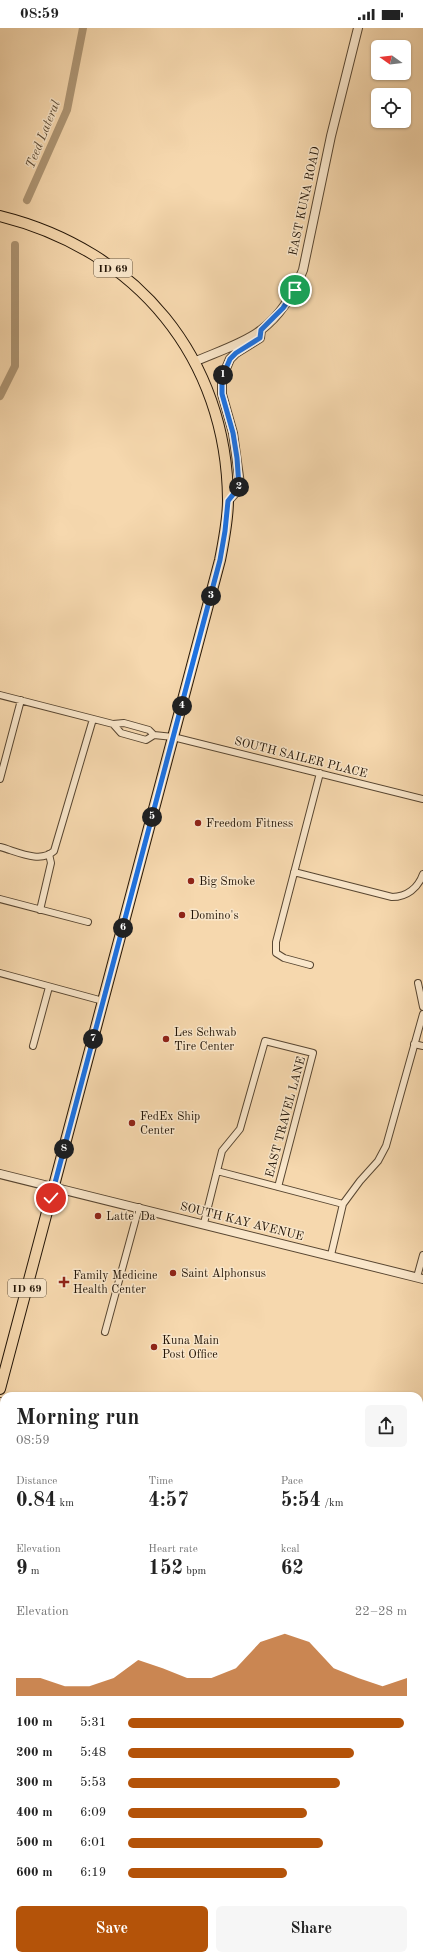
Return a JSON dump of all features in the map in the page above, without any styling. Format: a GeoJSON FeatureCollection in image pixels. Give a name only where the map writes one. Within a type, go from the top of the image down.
{"type":"FeatureCollection","features":[{"type":"Feature","properties":{"kind":"main road","name":"ID 69"},"geometry":{"type":"LineString","coordinates":[[0,216],[44,229],[69,240],[95,255],[120,273],[142,292],[158,309],[174,329],[204,382],[219,425],[223,447],[228,501],[220,560],[0,1389]]}},
{"type":"Feature","properties":{"kind":"street","name":"EAST KUNA ROAD"},"geometry":{"type":"LineString","coordinates":[[194,362],[261,330],[283,308],[295,290],[303,270],[331,136],[358,28]]}},
{"type":"Feature","properties":{"kind":"street"},"geometry":{"type":"LineString","coordinates":[[228,501],[238,490],[240,484],[233,433],[222,394],[222,378],[230,359],[236,353],[260,338],[261,330]]}},
{"type":"Feature","properties":{"kind":"street"},"geometry":{"type":"LineString","coordinates":[[0,695],[113,724],[124,723],[149,730],[154,735],[146,740],[120,733],[113,724]]}},
{"type":"Feature","properties":{"kind":"street"},"geometry":{"type":"LineString","coordinates":[[0,779],[21,700]]}},
{"type":"Feature","properties":{"kind":"street"},"geometry":{"type":"LineString","coordinates":[[40,910],[51,863],[50,854],[56,845],[93,719]]}},
{"type":"Feature","properties":{"kind":"street","name":"SOUTH SAILER PLACE"},"geometry":{"type":"LineString","coordinates":[[154,735],[173,738],[423,799]]}},
{"type":"Feature","properties":{"kind":"street"},"geometry":{"type":"LineString","coordinates":[[310,965],[284,958],[276,952],[276,942],[320,773]]}},
{"type":"Feature","properties":{"kind":"street"},"geometry":{"type":"LineString","coordinates":[[0,847],[37,856],[50,854]]}},
{"type":"Feature","properties":{"kind":"street"},"geometry":{"type":"LineString","coordinates":[[294,872],[392,897],[401,897],[409,893],[417,886],[423,874]]}},
{"type":"Feature","properties":{"kind":"street"},"geometry":{"type":"LineString","coordinates":[[0,900],[88,922]]}},
{"type":"Feature","properties":{"kind":"street"},"geometry":{"type":"LineString","coordinates":[[0,974],[103,1001]]}},
{"type":"Feature","properties":{"kind":"street"},"geometry":{"type":"LineString","coordinates":[[418,983],[423,1007]]}},
{"type":"Feature","properties":{"kind":"street"},"geometry":{"type":"LineString","coordinates":[[33,1046],[49,986]]}},
{"type":"Feature","properties":{"kind":"street"},"geometry":{"type":"LineString","coordinates":[[331,1256],[343,1204],[360,1181],[378,1161],[386,1146],[423,1014]]}},
{"type":"Feature","properties":{"kind":"street","name":"EAST TRAVEL LANE"},"geometry":{"type":"LineString","coordinates":[[217,1171],[222,1151],[240,1129],[265,1041],[313,1053],[278,1187]]}},
{"type":"Feature","properties":{"kind":"street"},"geometry":{"type":"LineString","coordinates":[[414,1044],[423,1046]]}},
{"type":"Feature","properties":{"kind":"street"},"geometry":{"type":"LineString","coordinates":[[204,1224],[217,1171],[343,1204]]}},
{"type":"Feature","properties":{"kind":"street","name":"SOUTH KAY AVENUE"},"geometry":{"type":"LineString","coordinates":[[0,1174],[139,1207],[420,1278]]}},
{"type":"Feature","properties":{"kind":"street"},"geometry":{"type":"LineString","coordinates":[[105,1332],[139,1207]]}},
{"type":"Feature","properties":{"kind":"street"},"geometry":{"type":"LineString","coordinates":[[420,1278],[423,1255]]}},
{"type":"Feature","properties":{"kind":"waterway","name":"Teed Lateral"},"geometry":{"type":"LineString","coordinates":[[27,200],[67,110],[83,28]]}},
{"type":"Feature","properties":{"kind":"waterway","name":"Teed Lateral"},"geometry":{"type":"LineString","coordinates":[[0,396],[15,366],[15,245]]}},
{"type":"Feature","properties":{"kind":"waterway"},"geometry":{"type":"LineString","coordinates":[[423,1952],[423,1960]]}},
{"type":"Feature","properties":{"kind":"place","name":"Freedom Fitness"},"geometry":{"type":"Point","coordinates":[198,823]}},
{"type":"Feature","properties":{"kind":"place","name":"Big Smoke"},"geometry":{"type":"Point","coordinates":[191,881]}},
{"type":"Feature","properties":{"kind":"place","name":"Domino's"},"geometry":{"type":"Point","coordinates":[182,915]}},
{"type":"Feature","properties":{"kind":"place","name":"Les Schwab Tire Center"},"geometry":{"type":"Point","coordinates":[166,1039]}},
{"type":"Feature","properties":{"kind":"place","name":"FedEx Ship Center"},"geometry":{"type":"Point","coordinates":[132,1123]}},
{"type":"Feature","properties":{"kind":"place","name":"Latte' Da"},"geometry":{"type":"Point","coordinates":[98,1216]}},
{"type":"Feature","properties":{"kind":"place","name":"Saint Alphonsus"},"geometry":{"type":"Point","coordinates":[173,1273]}},
{"type":"Feature","properties":{"kind":"place","name":"Family Medicine Health Center"},"geometry":{"type":"Point","coordinates":[64,1282]}},
{"type":"Feature","properties":{"kind":"place","name":"Kuna Main Post Office"},"geometry":{"type":"Point","coordinates":[154,1347]}},
{"type":"Feature","properties":{"kind":"route"},"geometry":{"type":"LineString","coordinates":[[51,1198],[220,560],[228,501],[238,490],[240,484],[233,433],[222,394],[222,378],[230,359],[236,353],[260,338],[261,330],[283,308],[295,290]]}}]}
